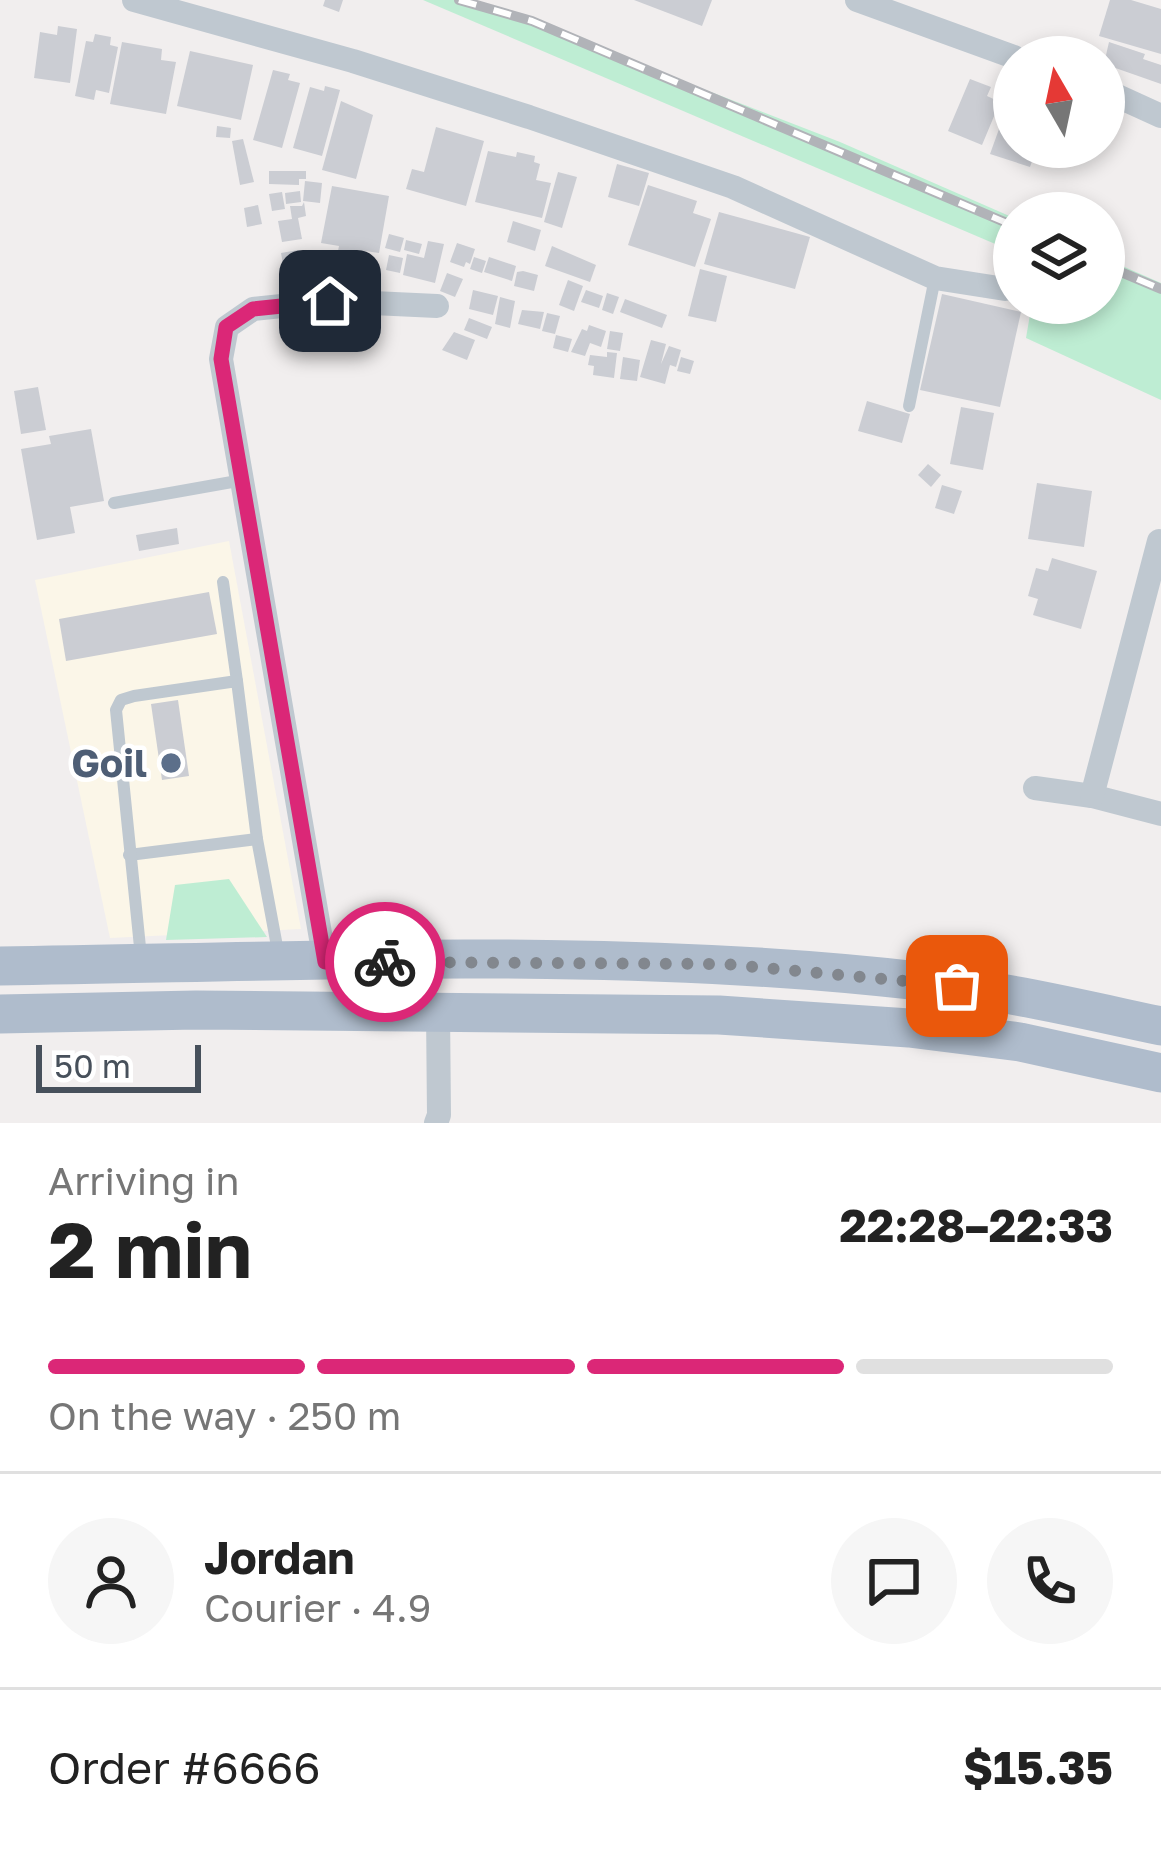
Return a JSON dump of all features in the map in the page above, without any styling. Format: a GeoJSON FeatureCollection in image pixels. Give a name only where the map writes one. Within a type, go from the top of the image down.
{"type":"FeatureCollection","features":[{"type":"Feature","properties":{"kind":"main road"},"geometry":{"type":"LineString","coordinates":[[0,966],[724,964],[920,981],[1031,998],[1161,1026]]}},
{"type":"Feature","properties":{"kind":"main road"},"geometry":{"type":"LineString","coordinates":[[0,1014],[438,1010],[719,1015],[909,1028],[1020,1042],[1161,1073]]}},
{"type":"Feature","properties":{"kind":"street"},"geometry":{"type":"LineString","coordinates":[[134,0],[352,61],[733,187],[935,278],[993,288]]}},
{"type":"Feature","properties":{"kind":"street"},"geometry":{"type":"LineString","coordinates":[[857,0],[993,49]]}},
{"type":"Feature","properties":{"kind":"street"},"geometry":{"type":"LineString","coordinates":[[1125,100],[1161,116]]}},
{"type":"Feature","properties":{"kind":"street"},"geometry":{"type":"LineString","coordinates":[[325,962],[221,359],[226,327],[253,309],[330,301],[437,306]]}},
{"type":"Feature","properties":{"kind":"street"},"geometry":{"type":"LineString","coordinates":[[1092,796],[1159,541]]}},
{"type":"Feature","properties":{"kind":"street"},"geometry":{"type":"LineString","coordinates":[[1034,788],[1092,796],[1161,814]]}},
{"type":"Feature","properties":{"kind":"street"},"geometry":{"type":"LineString","coordinates":[[436,1123],[438,1010]]}},
{"type":"Feature","properties":{"kind":"lane"},"geometry":{"type":"LineString","coordinates":[[910,406],[935,278]]}},
{"type":"Feature","properties":{"kind":"lane"},"geometry":{"type":"LineString","coordinates":[[114,503],[243,480]]}},
{"type":"Feature","properties":{"kind":"lane"},"geometry":{"type":"LineString","coordinates":[[223,582],[257,839],[280,962]]}},
{"type":"Feature","properties":{"kind":"lane"},"geometry":{"type":"LineString","coordinates":[[142,964],[116,710],[121,700],[237,681]]}},
{"type":"Feature","properties":{"kind":"lane"},"geometry":{"type":"LineString","coordinates":[[129,856],[257,839]]}},
{"type":"Feature","properties":{"kind":"shaded area"},"geometry":{"type":"Polygon","coordinates":[[[229,541],[301,929],[110,938],[35,580],[229,541]]]}},
{"type":"Feature","properties":{"kind":"green space"},"geometry":{"type":"Polygon","coordinates":[[[423,0],[473,0],[840,142],[993,209],[993,243],[423,0]]]}},
{"type":"Feature","properties":{"kind":"green space"},"geometry":{"type":"Polygon","coordinates":[[[1125,267],[1161,283],[1161,400],[1026,338],[1028,324],[1125,324],[1125,267]]]}},
{"type":"Feature","properties":{"kind":"green space"},"geometry":{"type":"Polygon","coordinates":[[[229,879],[267,937],[166,940],[175,885],[229,879]]]}},
{"type":"Feature","properties":{"kind":"building"},"geometry":{"type":"Polygon","coordinates":[[[325,0],[343,0],[339,12],[323,6],[325,0]]]}},
{"type":"Feature","properties":{"kind":"building"},"geometry":{"type":"Polygon","coordinates":[[[634,0],[712,0],[702,26],[634,0]]]}},
{"type":"Feature","properties":{"kind":"building"},"geometry":{"type":"Polygon","coordinates":[[[1110,0],[1131,0],[1161,9],[1161,54],[1125,44],[1125,36],[1099,36],[1110,0]]]}},
{"type":"Feature","properties":{"kind":"building"},"geometry":{"type":"Polygon","coordinates":[[[58,26],[77,29],[70,83],[34,78],[40,32],[57,35],[58,26]]]}},
{"type":"Feature","properties":{"kind":"building"},"geometry":{"type":"Polygon","coordinates":[[[95,34],[111,37],[110,45],[118,47],[109,93],[96,90],[94,100],[75,96],[86,41],[93,42],[95,34]]]}},
{"type":"Feature","properties":{"kind":"building"},"geometry":{"type":"Polygon","coordinates":[[[122,42],[162,49],[161,60],[176,62],[166,114],[110,104],[122,42]]]}},
{"type":"Feature","properties":{"kind":"building"},"geometry":{"type":"Polygon","coordinates":[[[1125,47],[1161,65],[1161,84],[1125,71],[1125,47]]]}},
{"type":"Feature","properties":{"kind":"building"},"geometry":{"type":"Polygon","coordinates":[[[190,51],[253,65],[241,120],[177,106],[190,51]]]}},
{"type":"Feature","properties":{"kind":"building"},"geometry":{"type":"Polygon","coordinates":[[[273,70],[290,74],[288,80],[300,83],[282,148],[253,140],[273,70]]]}},
{"type":"Feature","properties":{"kind":"building"},"geometry":{"type":"Polygon","coordinates":[[[970,79],[991,87],[987,96],[993,99],[993,119],[982,145],[948,131],[970,79]]]}},
{"type":"Feature","properties":{"kind":"building"},"geometry":{"type":"Polygon","coordinates":[[[325,86],[340,90],[322,156],[293,148],[310,87],[324,91],[325,86]]]}},
{"type":"Feature","properties":{"kind":"building"},"geometry":{"type":"Polygon","coordinates":[[[341,101],[373,115],[356,179],[322,170],[341,101]]]}},
{"type":"Feature","properties":{"kind":"building"},"geometry":{"type":"Polygon","coordinates":[[[217,126],[231,128],[230,138],[216,137],[217,126]]]}},
{"type":"Feature","properties":{"kind":"building"},"geometry":{"type":"Polygon","coordinates":[[[436,127],[484,141],[466,206],[406,189],[412,169],[424,172],[436,127]]]}},
{"type":"Feature","properties":{"kind":"building"},"geometry":{"type":"Polygon","coordinates":[[[243,139],[254,182],[240,185],[232,141],[243,139]]]}},
{"type":"Feature","properties":{"kind":"building"},"geometry":{"type":"Polygon","coordinates":[[[488,151],[535,156],[534,162],[540,164],[536,180],[551,183],[542,218],[475,202],[488,151]]]}},
{"type":"Feature","properties":{"kind":"building"},"geometry":{"type":"Polygon","coordinates":[[[617,164],[649,173],[639,206],[608,197],[617,164]]]}},
{"type":"Feature","properties":{"kind":"building"},"geometry":{"type":"Polygon","coordinates":[[[269,171],[306,171],[306,179],[299,179],[299,185],[269,184],[269,171]]]}},
{"type":"Feature","properties":{"kind":"building"},"geometry":{"type":"Polygon","coordinates":[[[558,172],[577,177],[562,228],[544,222],[558,172]]]}},
{"type":"Feature","properties":{"kind":"building"},"geometry":{"type":"Polygon","coordinates":[[[305,181],[322,183],[320,203],[303,201],[305,181]]]}},
{"type":"Feature","properties":{"kind":"building"},"geometry":{"type":"Polygon","coordinates":[[[648,185],[697,201],[693,213],[711,219],[695,267],[628,245],[648,185]]]}},
{"type":"Feature","properties":{"kind":"building"},"geometry":{"type":"Polygon","coordinates":[[[332,186],[389,196],[379,253],[365,251],[363,261],[337,256],[339,246],[321,243],[332,186]]]}},
{"type":"Feature","properties":{"kind":"building"},"geometry":{"type":"Polygon","coordinates":[[[300,191],[301,202],[286,204],[285,193],[300,191]]]}},
{"type":"Feature","properties":{"kind":"building"},"geometry":{"type":"Polygon","coordinates":[[[282,192],[285,209],[272,211],[269,194],[282,192]]]}},
{"type":"Feature","properties":{"kind":"building"},"geometry":{"type":"Polygon","coordinates":[[[304,202],[306,216],[298,218],[302,239],[282,242],[278,221],[292,219],[290,206],[304,202]]]}},
{"type":"Feature","properties":{"kind":"building"},"geometry":{"type":"Polygon","coordinates":[[[258,205],[262,224],[247,227],[244,208],[258,205]]]}},
{"type":"Feature","properties":{"kind":"building"},"geometry":{"type":"Polygon","coordinates":[[[719,212],[810,237],[795,289],[704,264],[719,212]]]}},
{"type":"Feature","properties":{"kind":"building"},"geometry":{"type":"Polygon","coordinates":[[[513,221],[541,230],[535,251],[507,242],[513,221]]]}},
{"type":"Feature","properties":{"kind":"building"},"geometry":{"type":"Polygon","coordinates":[[[389,234],[404,238],[400,252],[385,248],[389,234]]]}},
{"type":"Feature","properties":{"kind":"building"},"geometry":{"type":"Polygon","coordinates":[[[406,240],[422,244],[419,254],[404,250],[406,240]]]}},
{"type":"Feature","properties":{"kind":"building"},"geometry":{"type":"Polygon","coordinates":[[[428,241],[444,244],[435,283],[403,275],[407,254],[424,258],[428,241]]]}},
{"type":"Feature","properties":{"kind":"building"},"geometry":{"type":"Polygon","coordinates":[[[457,243],[475,249],[464,267],[450,262],[457,243]]]}},
{"type":"Feature","properties":{"kind":"building"},"geometry":{"type":"Polygon","coordinates":[[[552,246],[596,265],[590,282],[545,266],[552,246]]]}},
{"type":"Feature","properties":{"kind":"building"},"geometry":{"type":"Polygon","coordinates":[[[298,250],[300,258],[312,256],[321,286],[307,288],[305,271],[285,275],[281,253],[298,250]]]}},
{"type":"Feature","properties":{"kind":"building"},"geometry":{"type":"Polygon","coordinates":[[[389,255],[403,258],[400,273],[386,270],[389,255]]]}},
{"type":"Feature","properties":{"kind":"building"},"geometry":{"type":"Polygon","coordinates":[[[474,257],[486,261],[482,273],[470,269],[474,257]]]}},
{"type":"Feature","properties":{"kind":"building"},"geometry":{"type":"Polygon","coordinates":[[[489,257],[516,266],[512,281],[484,272],[489,257]]]}},
{"type":"Feature","properties":{"kind":"building"},"geometry":{"type":"Polygon","coordinates":[[[700,269],[727,276],[716,322],[688,316],[700,269]]]}},
{"type":"Feature","properties":{"kind":"building"},"geometry":{"type":"Polygon","coordinates":[[[517,272],[538,275],[534,291],[514,286],[517,272]]]}},
{"type":"Feature","properties":{"kind":"building"},"geometry":{"type":"Polygon","coordinates":[[[447,273],[463,279],[455,297],[440,291],[447,273]]]}},
{"type":"Feature","properties":{"kind":"building"},"geometry":{"type":"Polygon","coordinates":[[[568,280],[583,286],[574,311],[559,305],[568,280]]]}},
{"type":"Feature","properties":{"kind":"building"},"geometry":{"type":"Polygon","coordinates":[[[473,290],[498,296],[493,315],[469,309],[473,290]]]}},
{"type":"Feature","properties":{"kind":"building"},"geometry":{"type":"Polygon","coordinates":[[[586,290],[603,296],[599,308],[581,302],[586,290]]]}},
{"type":"Feature","properties":{"kind":"building"},"geometry":{"type":"Polygon","coordinates":[[[607,293],[619,297],[613,314],[602,310],[607,293]]]}},
{"type":"Feature","properties":{"kind":"building"},"geometry":{"type":"Polygon","coordinates":[[[942,294],[993,306],[993,324],[1018,324],[1000,407],[920,390],[942,294]]]}},
{"type":"Feature","properties":{"kind":"building"},"geometry":{"type":"Polygon","coordinates":[[[500,297],[515,301],[510,328],[495,324],[500,297]]]}},
{"type":"Feature","properties":{"kind":"building"},"geometry":{"type":"Polygon","coordinates":[[[625,299],[667,315],[662,328],[620,312],[625,299]]]}},
{"type":"Feature","properties":{"kind":"building"},"geometry":{"type":"Polygon","coordinates":[[[522,310],[544,312],[540,329],[518,324],[522,310]]]}},
{"type":"Feature","properties":{"kind":"building"},"geometry":{"type":"Polygon","coordinates":[[[547,313],[560,316],[555,334],[542,331],[547,313]]]}},
{"type":"Feature","properties":{"kind":"building"},"geometry":{"type":"Polygon","coordinates":[[[469,318],[492,327],[487,339],[464,330],[469,318]]]}},
{"type":"Feature","properties":{"kind":"building"},"geometry":{"type":"Polygon","coordinates":[[[589,325],[606,331],[601,347],[590,343],[585,356],[571,352],[582,329],[587,331],[589,325]]]}},
{"type":"Feature","properties":{"kind":"building"},"geometry":{"type":"Polygon","coordinates":[[[610,331],[623,333],[620,351],[607,349],[610,331]]]}},
{"type":"Feature","properties":{"kind":"building"},"geometry":{"type":"Polygon","coordinates":[[[454,332],[475,340],[467,360],[442,350],[454,332]]]}},
{"type":"Feature","properties":{"kind":"building"},"geometry":{"type":"Polygon","coordinates":[[[556,335],[572,339],[568,352],[553,348],[556,335]]]}},
{"type":"Feature","properties":{"kind":"building"},"geometry":{"type":"Polygon","coordinates":[[[651,340],[666,344],[661,364],[669,346],[681,350],[665,384],[640,377],[651,340]]]}},
{"type":"Feature","properties":{"kind":"building"},"geometry":{"type":"Polygon","coordinates":[[[607,352],[617,353],[614,378],[593,375],[590,355],[607,357],[607,352]]]}},
{"type":"Feature","properties":{"kind":"building"},"geometry":{"type":"Polygon","coordinates":[[[623,357],[640,360],[637,381],[620,379],[623,357]]]}},
{"type":"Feature","properties":{"kind":"building"},"geometry":{"type":"Polygon","coordinates":[[[681,357],[694,361],[690,374],[677,371],[681,357]]]}},
{"type":"Feature","properties":{"kind":"building"},"geometry":{"type":"Polygon","coordinates":[[[38,387],[46,430],[21,434],[14,391],[38,387]]]}},
{"type":"Feature","properties":{"kind":"building"},"geometry":{"type":"Polygon","coordinates":[[[867,401],[910,414],[902,443],[858,431],[867,401]]]}},
{"type":"Feature","properties":{"kind":"building"},"geometry":{"type":"Polygon","coordinates":[[[961,407],[994,413],[983,470],[950,464],[961,407]]]}},
{"type":"Feature","properties":{"kind":"building"},"geometry":{"type":"Polygon","coordinates":[[[91,429],[104,501],[70,507],[75,533],[37,540],[21,449],[51,444],[49,436],[91,429]]]}},
{"type":"Feature","properties":{"kind":"building"},"geometry":{"type":"Polygon","coordinates":[[[928,464],[941,475],[931,487],[918,475],[928,464]]]}},
{"type":"Feature","properties":{"kind":"building"},"geometry":{"type":"Polygon","coordinates":[[[1037,483],[1092,491],[1084,547],[1028,539],[1037,483]]]}},
{"type":"Feature","properties":{"kind":"building"},"geometry":{"type":"Polygon","coordinates":[[[942,485],[962,491],[954,514],[935,508],[942,485]]]}},
{"type":"Feature","properties":{"kind":"building"},"geometry":{"type":"Polygon","coordinates":[[[177,528],[179,544],[139,551],[136,535],[177,528]]]}},
{"type":"Feature","properties":{"kind":"building"},"geometry":{"type":"Polygon","coordinates":[[[1052,558],[1097,571],[1081,629],[1033,615],[1038,599],[1028,596],[1036,568],[1048,571],[1052,558]]]}},
{"type":"Feature","properties":{"kind":"building"},"geometry":{"type":"Polygon","coordinates":[[[209,592],[217,634],[66,661],[59,619],[209,592]]]}},
{"type":"Feature","properties":{"kind":"building"},"geometry":{"type":"Polygon","coordinates":[[[178,700],[189,776],[162,780],[151,704],[178,700]]]}},
{"type":"Feature","properties":{"kind":"railway"},"geometry":{"type":"LineString","coordinates":[[459,0],[532,21],[993,217]]}},
{"type":"Feature","properties":{"kind":"railway"},"geometry":{"type":"LineString","coordinates":[[1125,274],[1161,289]]}},
{"type":"Feature","properties":{"kind":"way so far"},"geometry":{"type":"LineString","coordinates":[[385,962],[724,964],[957,986]]}},
{"type":"Feature","properties":{"kind":"place","name":"Goil"},"geometry":{"type":"Point","coordinates":[171,763]}},
{"type":"Feature","properties":{"kind":"route"},"geometry":{"type":"LineString","coordinates":[[330,301],[253,309],[226,327],[221,359],[325,962],[385,962]]}}]}
